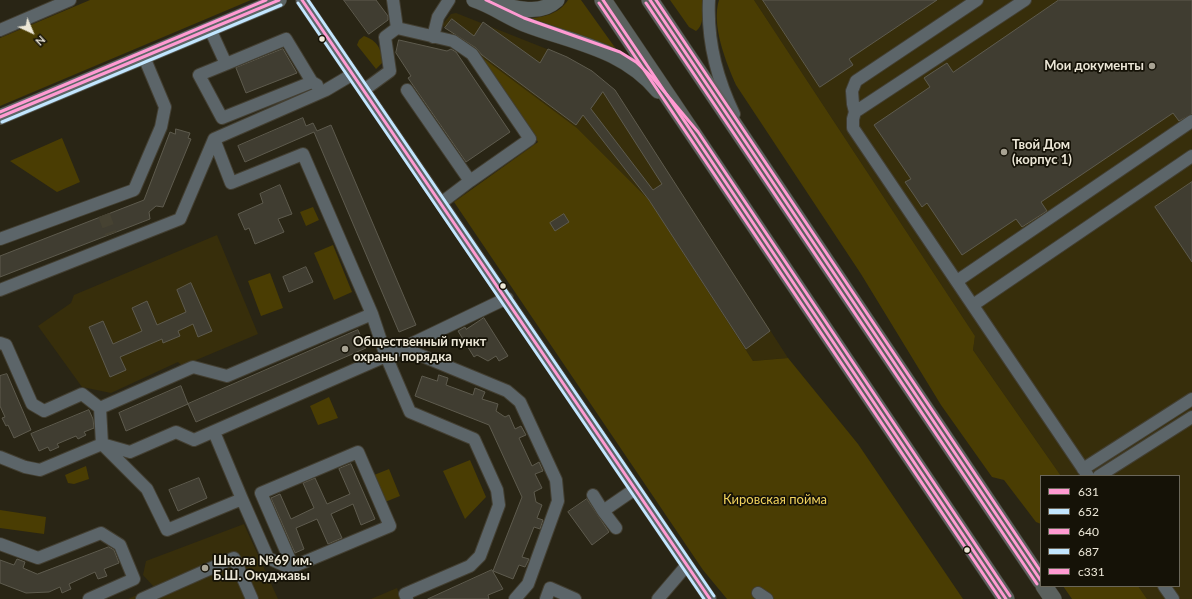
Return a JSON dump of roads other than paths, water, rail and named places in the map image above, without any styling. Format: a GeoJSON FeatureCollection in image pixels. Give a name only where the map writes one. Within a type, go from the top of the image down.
{"type":"FeatureCollection","features":[{"type":"Feature","properties":{"kind":"highway"},"geometry":{"type":"LineString","coordinates":[[603,0],[1006,599]]}},
{"type":"Feature","properties":{"kind":"highway"},"geometry":{"type":"LineString","coordinates":[[650,0],[1040,580]]}},
{"type":"Feature","properties":{"kind":"main road"},"geometry":{"type":"LineString","coordinates":[[0,117],[280,0]]}},
{"type":"Feature","properties":{"kind":"main road"},"geometry":{"type":"LineString","coordinates":[[477,1],[533,10],[545,8],[557,0]]}},
{"type":"Feature","properties":{"kind":"main road"},"geometry":{"type":"LineString","coordinates":[[477,1],[522,23],[617,56],[628,63],[649,81],[694,135]]}},
{"type":"Feature","properties":{"kind":"street"},"geometry":{"type":"LineString","coordinates":[[0,30],[70,0]]}},
{"type":"Feature","properties":{"kind":"street"},"geometry":{"type":"LineString","coordinates":[[302,0],[710,599]]}},
{"type":"Feature","properties":{"kind":"street"},"geometry":{"type":"LineString","coordinates":[[393,0],[397,28]]}},
{"type":"Feature","properties":{"kind":"street"},"geometry":{"type":"LineString","coordinates":[[433,37],[438,17],[449,0]]}},
{"type":"Feature","properties":{"kind":"street"},"geometry":{"type":"LineString","coordinates":[[709,0],[708,27],[714,61],[729,104],[748,146]]}},
{"type":"Feature","properties":{"kind":"street"},"geometry":{"type":"LineString","coordinates":[[977,0],[856,82],[852,91],[855,112],[853,128],[1086,472],[1192,399]]}},
{"type":"Feature","properties":{"kind":"street"},"geometry":{"type":"LineString","coordinates":[[855,112],[1025,0]]}},
{"type":"Feature","properties":{"kind":"street"},"geometry":{"type":"LineString","coordinates":[[364,90],[390,71],[384,37],[397,28],[453,41],[472,54],[530,139],[441,202]]}},
{"type":"Feature","properties":{"kind":"street"},"geometry":{"type":"LineString","coordinates":[[210,29],[226,64]]}},
{"type":"Feature","properties":{"kind":"street"},"geometry":{"type":"LineString","coordinates":[[312,82],[222,118],[199,75],[286,39],[312,82],[326,90]]}},
{"type":"Feature","properties":{"kind":"street"},"geometry":{"type":"LineString","coordinates":[[0,239],[134,190],[161,127],[165,107],[144,57]]}},
{"type":"Feature","properties":{"kind":"street"},"geometry":{"type":"LineString","coordinates":[[0,290],[114,240],[180,219],[214,139],[326,90],[353,74]]}},
{"type":"Feature","properties":{"kind":"street"},"geometry":{"type":"LineString","coordinates":[[407,90],[470,181]]}},
{"type":"Feature","properties":{"kind":"street"},"geometry":{"type":"LineString","coordinates":[[957,281],[1192,121]]}},
{"type":"Feature","properties":{"kind":"street"},"geometry":{"type":"LineString","coordinates":[[214,139],[231,183],[303,154],[372,314],[386,356],[410,412],[474,439],[497,490],[499,505],[480,556],[470,566],[405,594],[407,599]]}},
{"type":"Feature","properties":{"kind":"street"},"geometry":{"type":"LineString","coordinates":[[973,304],[1192,156]]}},
{"type":"Feature","properties":{"kind":"street"},"geometry":{"type":"LineString","coordinates":[[99,204],[104,215]]}},
{"type":"Feature","properties":{"kind":"street"},"geometry":{"type":"LineString","coordinates":[[0,457],[25,467],[40,470],[102,444],[130,452],[176,432],[194,440],[386,356],[506,298]]}},
{"type":"Feature","properties":{"kind":"street"},"geometry":{"type":"LineString","coordinates":[[100,408],[192,367],[227,376],[372,314]]}},
{"type":"Feature","properties":{"kind":"street"},"geometry":{"type":"LineString","coordinates":[[0,342],[6,345],[32,404],[44,411],[82,394],[100,408],[102,444],[147,489],[167,530],[242,499]]}},
{"type":"Feature","properties":{"kind":"street"},"geometry":{"type":"LineString","coordinates":[[403,348],[507,391],[520,402],[556,480],[558,502],[528,584],[515,599]]}},
{"type":"Feature","properties":{"kind":"street"},"geometry":{"type":"LineString","coordinates":[[1101,475],[1192,417]]}},
{"type":"Feature","properties":{"kind":"street"},"geometry":{"type":"LineString","coordinates":[[214,432],[268,558],[290,568],[293,567],[390,526],[358,452],[261,493],[293,567]]}},
{"type":"Feature","properties":{"kind":"street"},"geometry":{"type":"LineString","coordinates":[[603,511],[635,489]]}},
{"type":"Feature","properties":{"kind":"street"},"geometry":{"type":"LineString","coordinates":[[593,495],[616,528]]}},
{"type":"Feature","properties":{"kind":"street"},"geometry":{"type":"LineString","coordinates":[[0,544],[38,558],[101,533],[120,545],[134,579],[89,599]]}},
{"type":"Feature","properties":{"kind":"street"},"geometry":{"type":"LineString","coordinates":[[142,599],[234,558],[252,599]]}},
{"type":"Feature","properties":{"kind":"street"},"geometry":{"type":"LineString","coordinates":[[658,599],[687,565]]}},
{"type":"Feature","properties":{"kind":"street"},"geometry":{"type":"LineString","coordinates":[[1165,587],[1173,599]]}},
{"type":"Feature","properties":{"kind":"street"},"geometry":{"type":"LineString","coordinates":[[546,599],[550,588],[575,599]]}},
{"type":"Feature","properties":{"kind":"tunnel"},"geometry":{"type":"LineString","coordinates":[[104,215],[111,234]]}},
{"type":"Feature","properties":{"kind":"place","name":"Мои документы"},"geometry":{"type":"Point","coordinates":[1152,66]}},
{"type":"Feature","properties":{"kind":"place","name":"Твой Дом (корпус 1)"},"geometry":{"type":"Point","coordinates":[1004,152]}},
{"type":"Feature","properties":{"kind":"place","name":"Общественный пункт охраны порядка"},"geometry":{"type":"Point","coordinates":[345,349]}},
{"type":"Feature","properties":{"kind":"place","name":"Школа №69 им. Б.Ш. Окуджавы"},"geometry":{"type":"Point","coordinates":[205,568]}},
{"type":"Feature","properties":{"kind":"park label","name":"Кировская пойма"},"geometry":{"type":"Point","coordinates":[775,500]}}]}
